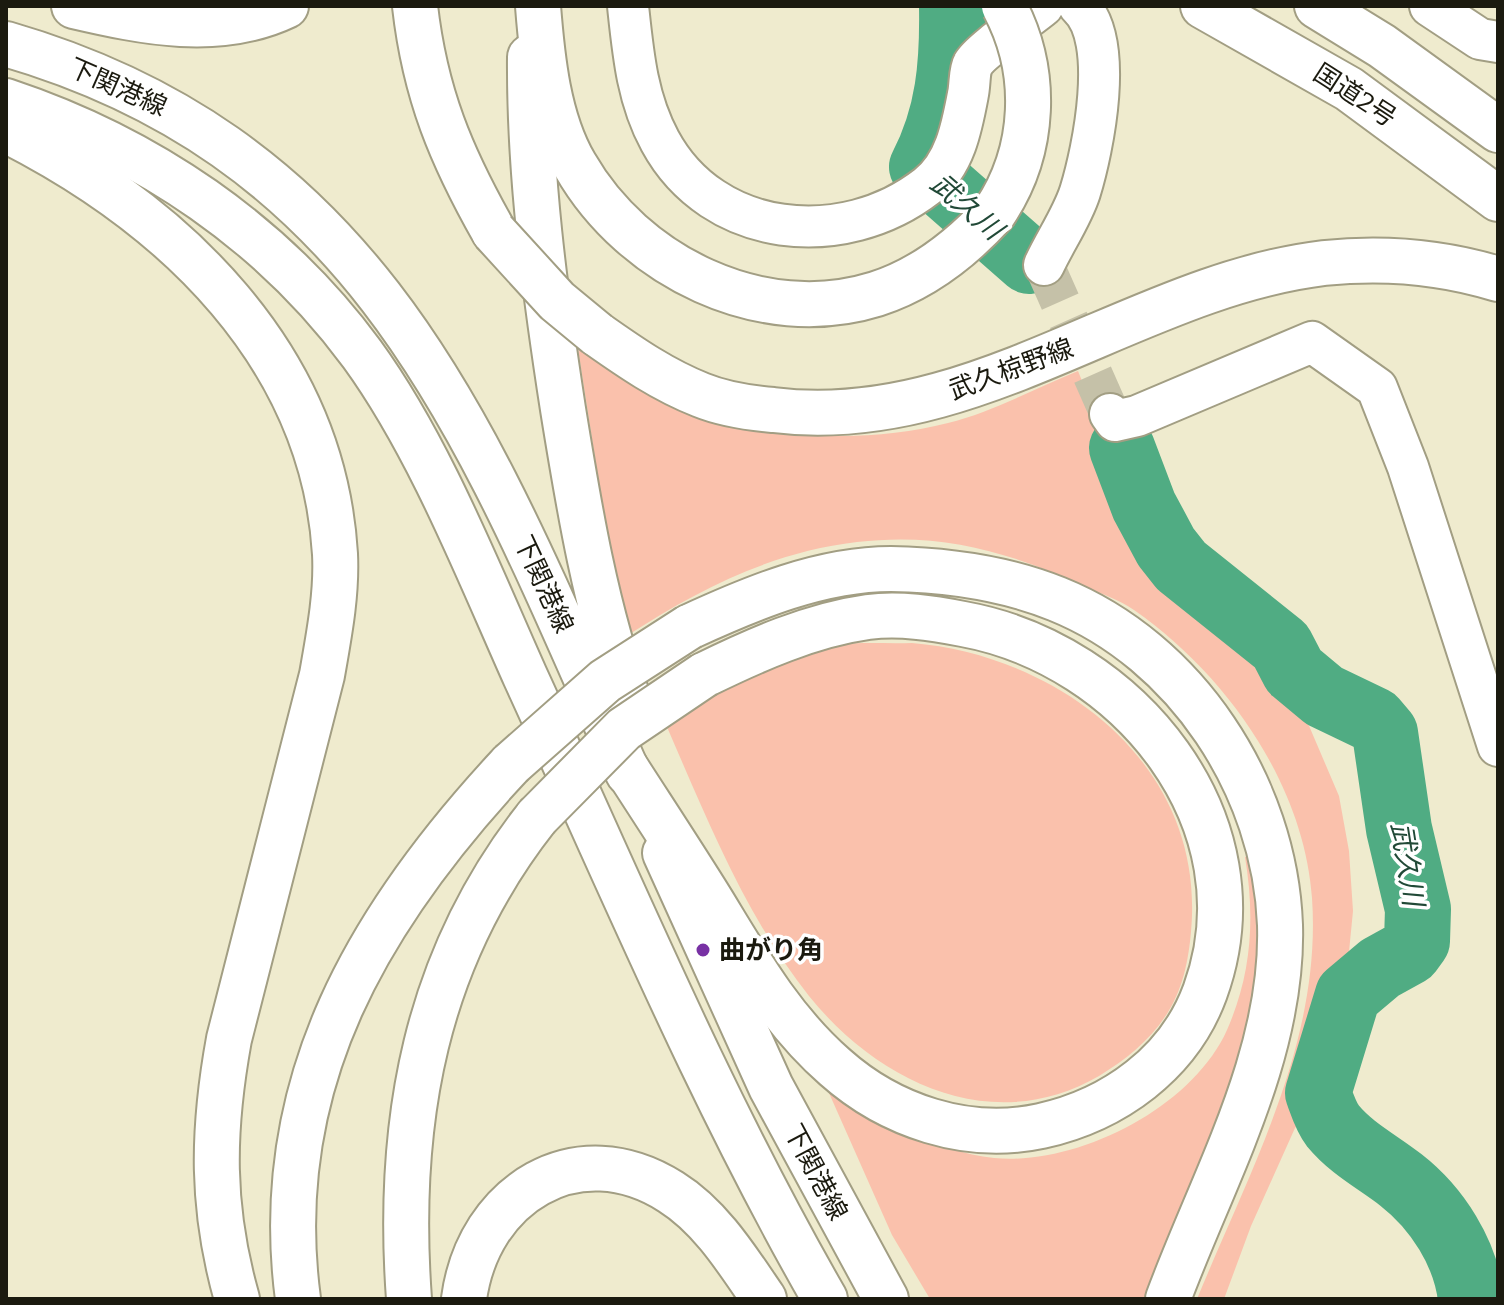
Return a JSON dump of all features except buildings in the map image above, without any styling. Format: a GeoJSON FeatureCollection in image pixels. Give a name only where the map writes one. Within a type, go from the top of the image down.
{"type":"FeatureCollection","features":[{"type":"Feature","properties":{"kind":"main road"},"geometry":{"type":"LineString","coordinates":[[74,6],[171,24],[247,20],[286,6]]}},
{"type":"Feature","properties":{"kind":"main road","name":"武久椋野線"},"geometry":{"type":"LineString","coordinates":[[415,6],[420,50],[434,109],[456,165],[494,232],[557,301],[597,334],[652,373],[705,396],[757,409],[810,415],[869,410],[930,398],[990,380],[1215,290],[1322,264],[1374,260],[1425,264],[1498,279]]}},
{"type":"Feature","properties":{"kind":"main road"},"geometry":{"type":"LineString","coordinates":[[530,6],[537,211],[553,343],[605,624],[625,692],[712,903],[771,1087]]}},
{"type":"Feature","properties":{"kind":"main road"},"geometry":{"type":"LineString","coordinates":[[538,6],[548,80],[558,122],[574,164],[637,240],[670,264],[705,282],[754,297],[799,304],[875,294],[909,279],[943,261],[983,225],[1006,195],[1018,163],[1027,124],[1025,58],[1017,31],[1004,6]]}},
{"type":"Feature","properties":{"kind":"main road","name":"国道2号"},"geometry":{"type":"LineString","coordinates":[[1203,6],[1349,89],[1498,199]]}},
{"type":"Feature","properties":{"kind":"main road"},"geometry":{"type":"LineString","coordinates":[[1317,6],[1382,46],[1498,130]]}},
{"type":"Feature","properties":{"kind":"main road","name":"下関港線"},"geometry":{"type":"LineString","coordinates":[[6,44],[113,80],[179,115],[240,156],[348,255],[399,319],[473,438],[548,591],[771,1087],[886,1299]]}},
{"type":"Feature","properties":{"kind":"main road","name":"下関港線"},"geometry":{"type":"LineString","coordinates":[[6,101],[129,151],[180,182],[280,263],[361,354],[396,407],[459,532],[720,1103],[825,1299]]}},
{"type":"Feature","properties":{"kind":"main road"},"geometry":{"type":"LineString","coordinates":[[6,130],[95,179],[143,213],[222,289],[281,368],[319,457],[329,504],[335,556],[332,614],[322,675],[229,1039],[219,1098],[217,1207],[237,1299]]}},
{"type":"Feature","properties":{"kind":"main road"},"geometry":{"type":"LineString","coordinates":[[298,1299],[294,1206],[300,1134],[314,1073],[331,1023],[352,979],[412,879],[455,824],[511,764],[605,681],[689,627],[783,588],[833,576],[888,569],[948,572],[1003,581],[1058,600],[1109,627],[1155,661],[1191,697],[1221,736],[1253,802],[1274,876],[1280,925],[1277,980],[1267,1036],[1251,1088],[1168,1299]]}},
{"type":"Feature","properties":{"kind":"main road"},"geometry":{"type":"LineString","coordinates":[[409,1299],[404,1185],[409,1128],[436,1007],[455,950],[480,900],[507,855],[537,817],[624,729],[704,675],[762,647],[868,617],[920,616],[1027,641],[1074,664],[1119,699],[1156,737],[1184,779],[1208,830],[1219,882],[1221,925],[1213,970],[1199,1008],[1182,1039],[1159,1064],[1100,1107],[1076,1116],[1025,1130],[985,1132],[909,1114],[872,1096],[833,1066],[791,1021],[754,974],[626,768]]}},
{"type":"Feature","properties":{"kind":"main road"},"geometry":{"type":"LineString","coordinates":[[464,1299],[475,1256],[489,1227],[507,1204],[529,1187],[556,1174],[583,1169],[644,1178],[673,1193],[722,1241],[764,1299]]}},
{"type":"Feature","properties":{"kind":"street"},"geometry":{"type":"LineString","coordinates":[[628,6],[641,94],[660,141],[672,161],[703,193],[731,212],[805,229],[835,226],[899,204],[934,178],[963,120],[973,63],[1043,6]]}},
{"type":"Feature","properties":{"kind":"street"},"geometry":{"type":"LineString","coordinates":[[1044,265],[1079,195],[1099,101],[1095,42],[1086,13],[1079,6]]}},
{"type":"Feature","properties":{"kind":"street"},"geometry":{"type":"LineString","coordinates":[[1430,6],[1480,39],[1498,42]]}},
{"type":"Feature","properties":{"kind":"street"},"geometry":{"type":"LineString","coordinates":[[1110,414],[1115,421],[1137,416],[1312,342],[1377,388],[1408,467],[1498,746]]}},
{"type":"Feature","properties":{"kind":"shaded area"},"geometry":{"type":"Polygon","coordinates":[[[578,349],[646,392],[689,412],[752,428],[818,436],[884,434],[948,423],[997,406],[1078,371],[1107,443],[1120,453],[1157,548],[1175,571],[1258,637],[1298,700],[1339,796],[1349,851],[1353,911],[1347,972],[1361,994],[1324,1098],[1295,1128],[1251,1226],[1224,1299],[1197,1299],[1278,1104],[1306,1003],[1312,951],[1312,898],[1306,856],[1294,814],[1254,735],[1229,699],[1200,666],[1129,606],[1030,564],[947,543],[918,540],[857,542],[795,554],[709,588],[628,635],[612,567],[578,349]]]}},
{"type":"Feature","properties":{"kind":"shaded area"},"geometry":{"type":"Polygon","coordinates":[[[912,643],[966,652],[1017,669],[1065,693],[1108,725],[1144,764],[1171,808],[1187,859],[1192,915],[1185,970],[1178,991],[1160,1024],[1132,1053],[1099,1076],[1059,1094],[1019,1102],[980,1101],[941,1092],[904,1076],[870,1054],[838,1027],[809,996],[766,934],[729,866],[667,727],[727,685],[796,654],[844,644],[912,643]]]}},
{"type":"Feature","properties":{"kind":"shaded area"},"geometry":{"type":"Polygon","coordinates":[[[1252,855],[1262,903],[1262,955],[1255,1006],[1226,1106],[1147,1299],[930,1299],[892,1235],[829,1093],[832,1091],[930,1141],[994,1158],[1026,1158],[1060,1152],[1095,1142],[1128,1126],[1160,1107],[1188,1084],[1210,1058],[1227,1030],[1242,987],[1249,945],[1250,901],[1245,857],[1252,855]]]}},
{"type":"Feature","properties":{"kind":"waterway","name":"武久川"},"geometry":{"type":"LineString","coordinates":[[952,6],[948,89],[938,128],[922,167],[1029,261]]}},
{"type":"Feature","properties":{"kind":"waterway","name":"武久川"},"geometry":{"type":"LineString","coordinates":[[1122,448],[1144,506],[1166,547],[1181,566],[1281,646],[1294,671],[1324,696],[1374,720],[1385,733],[1399,829],[1418,909],[1417,941],[1409,952],[1380,968],[1348,995],[1318,1093],[1328,1119],[1340,1134],[1414,1191],[1438,1218],[1463,1265],[1471,1299]]}},
{"type":"Feature","properties":{"kind":"tunnel"},"geometry":{"type":"LineString","coordinates":[[1044,265],[1110,414]]}},
{"type":"Feature","properties":{"kind":"place","name":"曲がり角"},"geometry":{"type":"Point","coordinates":[703,950]}}]}
